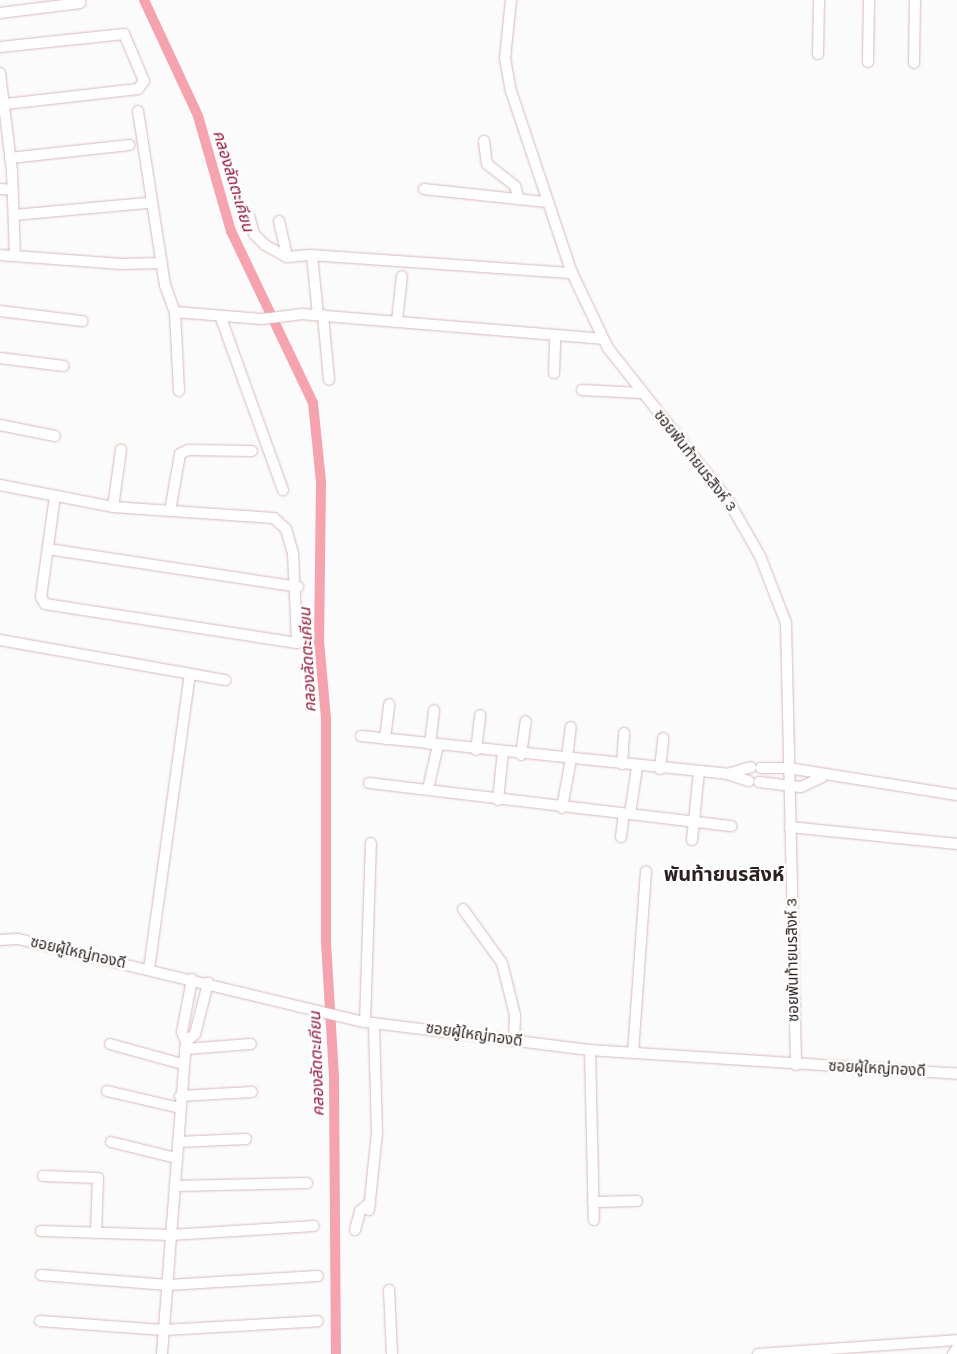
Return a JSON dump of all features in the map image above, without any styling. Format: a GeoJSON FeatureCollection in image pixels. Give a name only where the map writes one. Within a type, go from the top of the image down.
{"type":"FeatureCollection","features":[{"type":"Feature","properties":{"kind":"street","name":"ซอยพันท้ายนรสิงห์ 3"},"geometry":{"type":"LineString","coordinates":[[511,0],[505,58],[511,91],[546,202],[572,273],[602,339],[641,393],[728,500],[772,587],[789,640],[788,768],[796,1066]]}},
{"type":"Feature","properties":{"kind":"street"},"geometry":{"type":"LineString","coordinates":[[818,54],[820,0]]}},
{"type":"Feature","properties":{"kind":"street"},"geometry":{"type":"LineString","coordinates":[[868,62],[869,0]]}},
{"type":"Feature","properties":{"kind":"street"},"geometry":{"type":"LineString","coordinates":[[914,63],[915,0]]}},
{"type":"Feature","properties":{"kind":"street"},"geometry":{"type":"LineString","coordinates":[[0,13],[31,5],[80,3]]}},
{"type":"Feature","properties":{"kind":"street"},"geometry":{"type":"LineString","coordinates":[[0,47],[124,34],[144,81],[138,89],[6,104]]}},
{"type":"Feature","properties":{"kind":"street"},"geometry":{"type":"LineString","coordinates":[[0,73],[6,104],[4,124],[13,190],[15,256]]}},
{"type":"Feature","properties":{"kind":"street"},"geometry":{"type":"LineString","coordinates":[[138,111],[162,262],[175,312],[179,391]]}},
{"type":"Feature","properties":{"kind":"street"},"geometry":{"type":"LineString","coordinates":[[484,141],[487,164],[515,186],[519,200]]}},
{"type":"Feature","properties":{"kind":"street"},"geometry":{"type":"LineString","coordinates":[[10,158],[129,145]]}},
{"type":"Feature","properties":{"kind":"street"},"geometry":{"type":"LineString","coordinates":[[0,189],[13,190]]}},
{"type":"Feature","properties":{"kind":"street"},"geometry":{"type":"LineString","coordinates":[[424,189],[546,202]]}},
{"type":"Feature","properties":{"kind":"street"},"geometry":{"type":"LineString","coordinates":[[14,215],[146,203]]}},
{"type":"Feature","properties":{"kind":"street"},"geometry":{"type":"LineString","coordinates":[[249,216],[259,241],[287,257],[312,255],[572,273]]}},
{"type":"Feature","properties":{"kind":"street"},"geometry":{"type":"LineString","coordinates":[[279,221],[287,257]]}},
{"type":"Feature","properties":{"kind":"street"},"geometry":{"type":"LineString","coordinates":[[0,255],[162,262]]}},
{"type":"Feature","properties":{"kind":"street"},"geometry":{"type":"LineString","coordinates":[[312,255],[329,380]]}},
{"type":"Feature","properties":{"kind":"street"},"geometry":{"type":"LineString","coordinates":[[397,322],[402,276]]}},
{"type":"Feature","properties":{"kind":"street"},"geometry":{"type":"LineString","coordinates":[[0,311],[82,321]]}},
{"type":"Feature","properties":{"kind":"street"},"geometry":{"type":"LineString","coordinates":[[175,312],[221,318],[262,319],[292,314],[320,315],[602,339]]}},
{"type":"Feature","properties":{"kind":"street"},"geometry":{"type":"LineString","coordinates":[[221,318],[283,490]]}},
{"type":"Feature","properties":{"kind":"street"},"geometry":{"type":"LineString","coordinates":[[554,373],[556,335]]}},
{"type":"Feature","properties":{"kind":"street"},"geometry":{"type":"LineString","coordinates":[[0,358],[63,366]]}},
{"type":"Feature","properties":{"kind":"street"},"geometry":{"type":"LineString","coordinates":[[582,390],[641,393]]}},
{"type":"Feature","properties":{"kind":"street"},"geometry":{"type":"LineString","coordinates":[[0,425],[55,436]]}},
{"type":"Feature","properties":{"kind":"street"},"geometry":{"type":"LineString","coordinates":[[113,507],[121,450]]}},
{"type":"Feature","properties":{"kind":"street"},"geometry":{"type":"LineString","coordinates":[[170,511],[180,454],[188,450],[252,451]]}},
{"type":"Feature","properties":{"kind":"street"},"geometry":{"type":"LineString","coordinates":[[0,485],[113,507],[266,517],[280,522],[293,554],[298,587],[300,638],[294,643],[45,604],[41,598],[55,496]]}},
{"type":"Feature","properties":{"kind":"street"},"geometry":{"type":"LineString","coordinates":[[48,549],[298,587]]}},
{"type":"Feature","properties":{"kind":"street"},"geometry":{"type":"LineString","coordinates":[[0,640],[225,680]]}},
{"type":"Feature","properties":{"kind":"street"},"geometry":{"type":"LineString","coordinates":[[149,969],[190,675]]}},
{"type":"Feature","properties":{"kind":"street"},"geometry":{"type":"LineString","coordinates":[[385,739],[388,704]]}},
{"type":"Feature","properties":{"kind":"street"},"geometry":{"type":"LineString","coordinates":[[428,789],[434,745],[434,710]]}},
{"type":"Feature","properties":{"kind":"street"},"geometry":{"type":"LineString","coordinates":[[476,750],[480,714]]}},
{"type":"Feature","properties":{"kind":"street"},"geometry":{"type":"LineString","coordinates":[[522,755],[526,721]]}},
{"type":"Feature","properties":{"kind":"street"},"geometry":{"type":"LineString","coordinates":[[562,808],[569,759],[571,727]]}},
{"type":"Feature","properties":{"kind":"street"},"geometry":{"type":"LineString","coordinates":[[622,764],[624,733]]}},
{"type":"Feature","properties":{"kind":"street"},"geometry":{"type":"LineString","coordinates":[[361,736],[637,767],[727,774],[754,782],[789,786],[801,787],[822,777]]}},
{"type":"Feature","properties":{"kind":"street"},"geometry":{"type":"LineString","coordinates":[[660,769],[664,738]]}},
{"type":"Feature","properties":{"kind":"street"},"geometry":{"type":"LineString","coordinates":[[498,800],[503,752]]}},
{"type":"Feature","properties":{"kind":"street"},"geometry":{"type":"LineString","coordinates":[[621,837],[637,767]]}},
{"type":"Feature","properties":{"kind":"street"},"geometry":{"type":"LineString","coordinates":[[727,774],[756,768],[788,768],[822,777],[957,795]]}},
{"type":"Feature","properties":{"kind":"street"},"geometry":{"type":"LineString","coordinates":[[692,840],[699,772]]}},
{"type":"Feature","properties":{"kind":"street"},"geometry":{"type":"LineString","coordinates":[[369,783],[428,789],[562,808],[731,826]]}},
{"type":"Feature","properties":{"kind":"street"},"geometry":{"type":"LineString","coordinates":[[790,827],[957,844]]}},
{"type":"Feature","properties":{"kind":"street"},"geometry":{"type":"LineString","coordinates":[[355,1230],[360,1211],[370,1207],[377,1133],[366,1022],[371,843]]}},
{"type":"Feature","properties":{"kind":"street"},"geometry":{"type":"LineString","coordinates":[[633,1053],[646,871]]}},
{"type":"Feature","properties":{"kind":"street"},"geometry":{"type":"LineString","coordinates":[[463,909],[502,963],[515,1016],[514,1041]]}},
{"type":"Feature","properties":{"kind":"street","name":"ซอยผู้ใหญ่ทองดี"},"geometry":{"type":"LineString","coordinates":[[0,940],[18,939],[366,1022],[590,1050],[796,1066],[957,1074]]}},
{"type":"Feature","properties":{"kind":"street"},"geometry":{"type":"LineString","coordinates":[[186,1045],[182,1032],[192,979]]}},
{"type":"Feature","properties":{"kind":"street"},"geometry":{"type":"LineString","coordinates":[[162,1354],[182,1064],[186,1045],[194,1034],[208,983]]}},
{"type":"Feature","properties":{"kind":"street"},"geometry":{"type":"LineString","coordinates":[[110,1044],[182,1064]]}},
{"type":"Feature","properties":{"kind":"street"},"geometry":{"type":"LineString","coordinates":[[186,1045],[251,1044]]}},
{"type":"Feature","properties":{"kind":"street"},"geometry":{"type":"LineString","coordinates":[[590,1050],[594,1220]]}},
{"type":"Feature","properties":{"kind":"street"},"geometry":{"type":"LineString","coordinates":[[107,1091],[180,1108]]}},
{"type":"Feature","properties":{"kind":"street"},"geometry":{"type":"LineString","coordinates":[[180,1096],[252,1092]]}},
{"type":"Feature","properties":{"kind":"street"},"geometry":{"type":"LineString","coordinates":[[178,1142],[246,1139]]}},
{"type":"Feature","properties":{"kind":"street"},"geometry":{"type":"LineString","coordinates":[[111,1142],[176,1158]]}},
{"type":"Feature","properties":{"kind":"street"},"geometry":{"type":"LineString","coordinates":[[43,1176],[98,1178],[96,1233]]}},
{"type":"Feature","properties":{"kind":"street"},"geometry":{"type":"LineString","coordinates":[[175,1186],[306,1183]]}},
{"type":"Feature","properties":{"kind":"street"},"geometry":{"type":"LineString","coordinates":[[593,1202],[637,1201]]}},
{"type":"Feature","properties":{"kind":"street"},"geometry":{"type":"LineString","coordinates":[[41,1231],[171,1236],[314,1226]]}},
{"type":"Feature","properties":{"kind":"street"},"geometry":{"type":"LineString","coordinates":[[41,1275],[168,1285],[318,1276]]}},
{"type":"Feature","properties":{"kind":"street"},"geometry":{"type":"LineString","coordinates":[[389,1290],[392,1354]]}},
{"type":"Feature","properties":{"kind":"street"},"geometry":{"type":"LineString","coordinates":[[40,1321],[164,1330],[318,1321]]}},
{"type":"Feature","properties":{"kind":"street"},"geometry":{"type":"LineString","coordinates":[[758,1354],[957,1340]]}},
{"type":"Feature","properties":{"kind":"street"},"geometry":{"type":"LineString","coordinates":[[953,1354],[957,1348]]}},
{"type":"Feature","properties":{"kind":"waterway","name":"คลองลัดตะเคียน"},"geometry":{"type":"LineString","coordinates":[[144,0],[198,116],[231,231],[313,403],[321,482],[319,641],[326,718],[326,942],[334,1078],[336,1354]]}},
{"type":"Feature","properties":{"kind":"district","name":"พันท้ายนรสิงห์"},"geometry":{"type":"Point","coordinates":[724,874]}}]}
